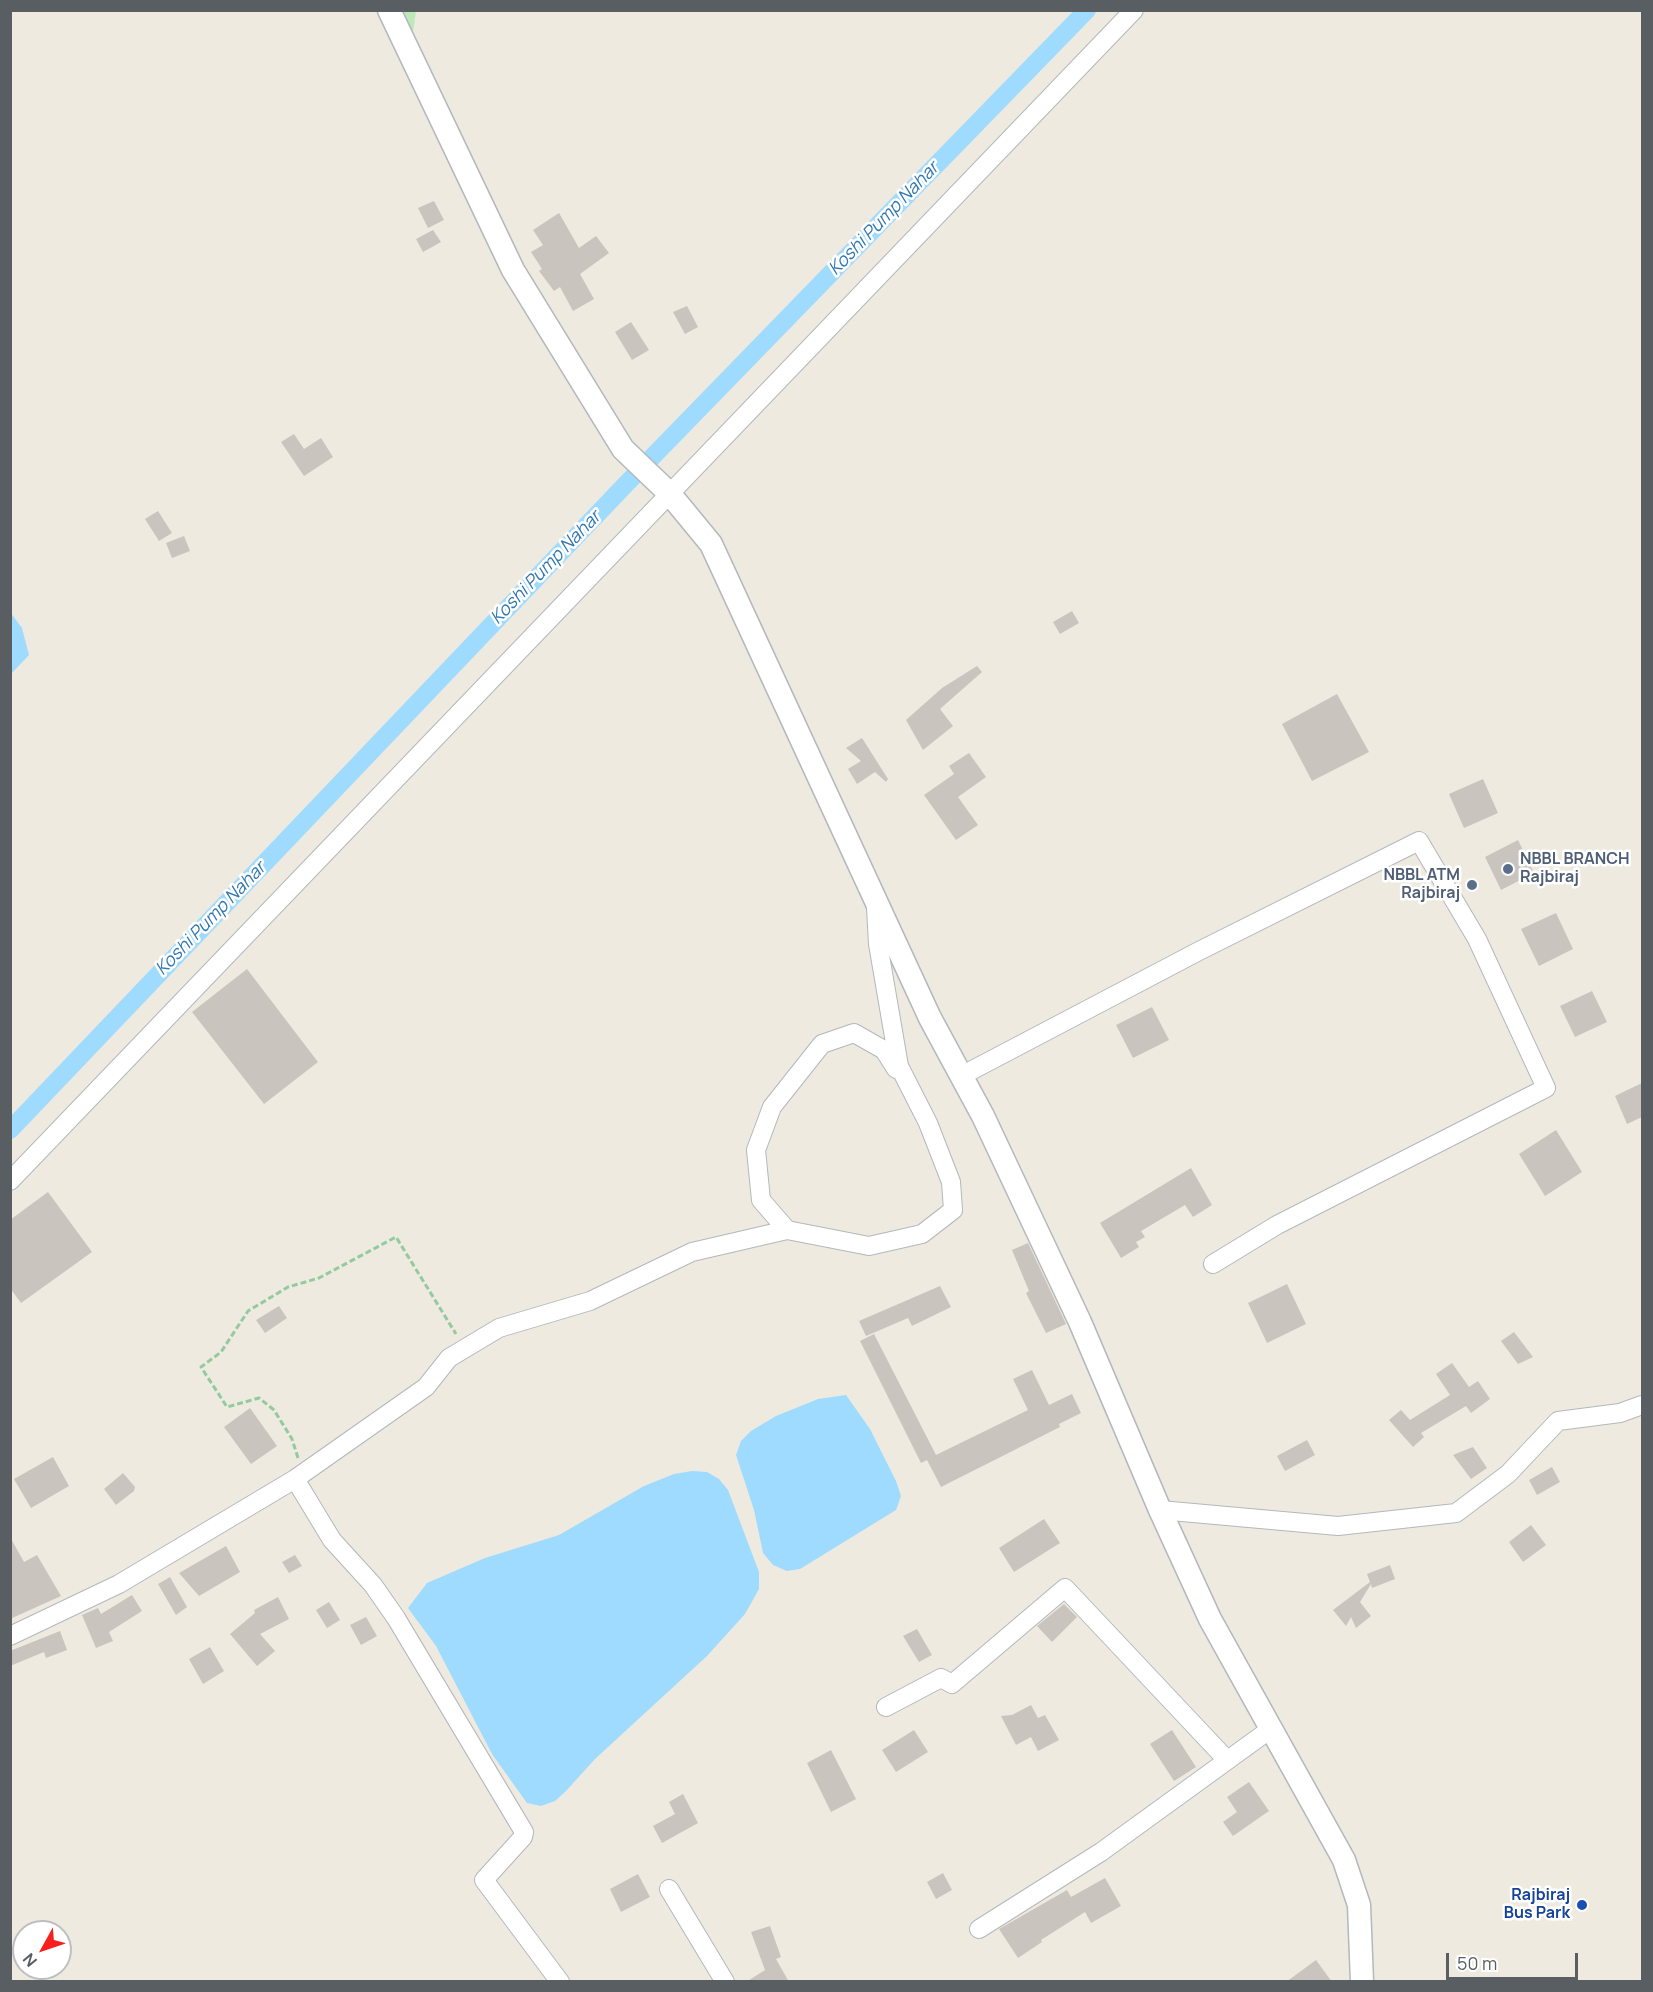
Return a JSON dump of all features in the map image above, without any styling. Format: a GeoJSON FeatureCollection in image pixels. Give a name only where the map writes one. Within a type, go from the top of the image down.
{"type":"FeatureCollection","features":[{"type":"Feature","properties":{"kind":"street"},"geometry":{"type":"LineString","coordinates":[[389,10],[513,270],[623,449],[669,493],[711,544],[930,1018],[962,1076],[1080,1322],[1160,1510],[1210,1619],[1344,1860],[1359,1905],[1362,1982]]}},
{"type":"Feature","properties":{"kind":"street"},"geometry":{"type":"LineString","coordinates":[[10,1181],[1134,10]]}},
{"type":"Feature","properties":{"kind":"street"},"geometry":{"type":"LineString","coordinates":[[962,1076],[1190,956],[1419,841],[1478,939],[1546,1088],[1277,1225],[1213,1264]]}},
{"type":"Feature","properties":{"kind":"street"},"geometry":{"type":"LineString","coordinates":[[10,1636],[119,1584],[299,1476],[426,1387],[449,1358],[499,1328],[590,1301],[692,1252],[787,1230],[869,1246],[922,1234],[952,1210],[951,1182],[928,1123],[899,1066],[878,944],[876,901]]}},
{"type":"Feature","properties":{"kind":"street"},"geometry":{"type":"LineString","coordinates":[[787,1230],[761,1200],[756,1150],[771,1107],[822,1044],[854,1033],[884,1050],[928,1123]]}},
{"type":"Feature","properties":{"kind":"street"},"geometry":{"type":"LineString","coordinates":[[1160,1510],[1338,1526],[1456,1513],[1508,1474],[1558,1421],[1620,1413],[1642,1405]]}},
{"type":"Feature","properties":{"kind":"street"},"geometry":{"type":"LineString","coordinates":[[299,1476],[332,1540],[373,1585],[396,1618],[524,1832],[524,1837],[484,1880],[560,1982]]}},
{"type":"Feature","properties":{"kind":"street"},"geometry":{"type":"LineString","coordinates":[[886,1707],[941,1678],[952,1684],[1065,1588],[1227,1760]]}},
{"type":"Feature","properties":{"kind":"street"},"geometry":{"type":"LineString","coordinates":[[979,1929],[1101,1852],[1272,1728]]}},
{"type":"Feature","properties":{"kind":"street"},"geometry":{"type":"LineString","coordinates":[[669,1889],[725,1982]]}},
{"type":"Feature","properties":{"kind":"path"},"geometry":{"type":"LineString","coordinates":[[299,1476],[292,1439],[274,1410],[259,1398],[227,1407],[201,1367],[221,1352],[248,1311],[288,1287],[319,1278],[396,1236],[465,1348]]}},
{"type":"Feature","properties":{"kind":"green space"},"geometry":{"type":"Polygon","coordinates":[[[394,11],[416,11],[412,39],[394,11]]]}},
{"type":"Feature","properties":{"kind":"water"},"geometry":{"type":"Polygon","coordinates":[[[10,612],[22,628],[29,655],[11,674],[10,612]]]}},
{"type":"Feature","properties":{"kind":"water"},"geometry":{"type":"Polygon","coordinates":[[[846,1395],[870,1429],[901,1496],[896,1510],[800,1569],[787,1571],[773,1565],[763,1553],[754,1510],[736,1455],[741,1441],[751,1431],[776,1416],[818,1399],[846,1395]]]}},
{"type":"Feature","properties":{"kind":"water"},"geometry":{"type":"Polygon","coordinates":[[[692,1471],[707,1472],[719,1479],[728,1490],[759,1572],[759,1589],[745,1614],[707,1656],[595,1759],[566,1791],[555,1801],[541,1806],[527,1803],[492,1754],[436,1646],[408,1608],[427,1583],[485,1558],[559,1535],[644,1486],[674,1474],[692,1471]]]}},
{"type":"Feature","properties":{"kind":"building"},"geometry":{"type":"Polygon","coordinates":[[[434,201],[444,220],[428,228],[418,208],[434,201]]]}},
{"type":"Feature","properties":{"kind":"building"},"geometry":{"type":"Polygon","coordinates":[[[559,213],[579,248],[596,236],[609,253],[580,274],[594,299],[573,311],[560,287],[554,291],[539,271],[542,269],[531,252],[543,245],[533,230],[559,213]]]}},
{"type":"Feature","properties":{"kind":"building"},"geometry":{"type":"Polygon","coordinates":[[[433,230],[441,242],[423,252],[416,239],[433,230]]]}},
{"type":"Feature","properties":{"kind":"building"},"geometry":{"type":"Polygon","coordinates":[[[687,306],[698,327],[685,334],[673,312],[687,306]]]}},
{"type":"Feature","properties":{"kind":"building"},"geometry":{"type":"Polygon","coordinates":[[[631,322],[649,350],[632,360],[615,332],[631,322]]]}},
{"type":"Feature","properties":{"kind":"building"},"geometry":{"type":"Polygon","coordinates":[[[294,434],[304,449],[321,438],[333,457],[304,476],[281,442],[294,434]]]}},
{"type":"Feature","properties":{"kind":"building"},"geometry":{"type":"Polygon","coordinates":[[[158,511],[172,533],[159,541],[145,519],[158,511]]]}},
{"type":"Feature","properties":{"kind":"building"},"geometry":{"type":"Polygon","coordinates":[[[184,536],[190,551],[172,558],[166,543],[184,536]]]}},
{"type":"Feature","properties":{"kind":"building"},"geometry":{"type":"Polygon","coordinates":[[[1072,611],[1079,623],[1060,634],[1053,622],[1072,611]]]}},
{"type":"Feature","properties":{"kind":"building"},"geometry":{"type":"Polygon","coordinates":[[[977,666],[982,672],[940,709],[953,726],[923,750],[906,720],[942,688],[977,666]]]}},
{"type":"Feature","properties":{"kind":"building"},"geometry":{"type":"Polygon","coordinates":[[[1337,694],[1369,752],[1312,781],[1282,724],[1337,694]]]}},
{"type":"Feature","properties":{"kind":"building"},"geometry":{"type":"Polygon","coordinates":[[[862,738],[888,779],[886,782],[875,772],[857,784],[848,769],[861,761],[846,748],[862,738]]]}},
{"type":"Feature","properties":{"kind":"building"},"geometry":{"type":"Polygon","coordinates":[[[969,753],[986,777],[958,797],[978,825],[956,840],[924,795],[954,774],[949,766],[969,753]]]}},
{"type":"Feature","properties":{"kind":"building"},"geometry":{"type":"Polygon","coordinates":[[[1483,779],[1498,813],[1464,828],[1449,794],[1483,779]]]}},
{"type":"Feature","properties":{"kind":"building"},"geometry":{"type":"Polygon","coordinates":[[[1518,840],[1534,873],[1501,890],[1485,857],[1518,840]]]}},
{"type":"Feature","properties":{"kind":"building"},"geometry":{"type":"Polygon","coordinates":[[[1556,913],[1573,949],[1539,966],[1521,929],[1556,913]]]}},
{"type":"Feature","properties":{"kind":"building"},"geometry":{"type":"Polygon","coordinates":[[[247,969],[318,1062],[264,1104],[192,1012],[247,969]]]}},
{"type":"Feature","properties":{"kind":"building"},"geometry":{"type":"Polygon","coordinates":[[[1592,991],[1607,1022],[1575,1037],[1560,1006],[1592,991]]]}},
{"type":"Feature","properties":{"kind":"building"},"geometry":{"type":"Polygon","coordinates":[[[1152,1007],[1169,1040],[1133,1058],[1116,1025],[1152,1007]]]}},
{"type":"Feature","properties":{"kind":"building"},"geometry":{"type":"Polygon","coordinates":[[[1642,1083],[1642,1117],[1627,1124],[1615,1096],[1642,1083]]]}},
{"type":"Feature","properties":{"kind":"building"},"geometry":{"type":"Polygon","coordinates":[[[1556,1130],[1582,1172],[1545,1196],[1519,1154],[1556,1130]]]}},
{"type":"Feature","properties":{"kind":"building"},"geometry":{"type":"Polygon","coordinates":[[[1191,1168],[1212,1205],[1193,1217],[1185,1205],[1141,1231],[1145,1237],[1136,1242],[1139,1247],[1121,1258],[1100,1223],[1191,1168]]]}},
{"type":"Feature","properties":{"kind":"building"},"geometry":{"type":"Polygon","coordinates":[[[48,1192],[92,1252],[21,1303],[10,1288],[10,1220],[48,1192]]]}},
{"type":"Feature","properties":{"kind":"building"},"geometry":{"type":"Polygon","coordinates":[[[1028,1243],[1066,1324],[1046,1333],[1026,1293],[1029,1291],[1012,1250],[1028,1243]]]}},
{"type":"Feature","properties":{"kind":"building"},"geometry":{"type":"Polygon","coordinates":[[[1287,1284],[1306,1324],[1267,1343],[1248,1303],[1287,1284]]]}},
{"type":"Feature","properties":{"kind":"building"},"geometry":{"type":"Polygon","coordinates":[[[940,1286],[951,1307],[912,1326],[908,1318],[866,1336],[859,1321],[940,1286]]]}},
{"type":"Feature","properties":{"kind":"building"},"geometry":{"type":"Polygon","coordinates":[[[279,1306],[287,1318],[265,1333],[256,1320],[279,1306]]]}},
{"type":"Feature","properties":{"kind":"building"},"geometry":{"type":"Polygon","coordinates":[[[1514,1332],[1533,1357],[1518,1364],[1501,1341],[1514,1332]]]}},
{"type":"Feature","properties":{"kind":"building"},"geometry":{"type":"Polygon","coordinates":[[[874,1334],[936,1455],[1028,1410],[1013,1379],[1032,1370],[1049,1405],[1072,1394],[1081,1413],[1059,1424],[1060,1427],[941,1487],[927,1460],[921,1463],[860,1341],[874,1334]]]}},
{"type":"Feature","properties":{"kind":"building"},"geometry":{"type":"Polygon","coordinates":[[[1452,1363],[1469,1387],[1478,1381],[1490,1399],[1471,1413],[1466,1406],[1421,1433],[1424,1437],[1413,1447],[1389,1420],[1401,1410],[1410,1420],[1450,1395],[1436,1374],[1452,1363]]]}},
{"type":"Feature","properties":{"kind":"building"},"geometry":{"type":"Polygon","coordinates":[[[250,1408],[277,1446],[251,1464],[224,1427],[250,1408]]]}},
{"type":"Feature","properties":{"kind":"building"},"geometry":{"type":"Polygon","coordinates":[[[1307,1440],[1315,1455],[1285,1471],[1277,1456],[1307,1440]]]}},
{"type":"Feature","properties":{"kind":"building"},"geometry":{"type":"Polygon","coordinates":[[[1473,1447],[1487,1468],[1471,1479],[1453,1455],[1473,1447]]]}},
{"type":"Feature","properties":{"kind":"building"},"geometry":{"type":"Polygon","coordinates":[[[53,1457],[69,1486],[31,1508],[14,1479],[53,1457]]]}},
{"type":"Feature","properties":{"kind":"building"},"geometry":{"type":"Polygon","coordinates":[[[1552,1467],[1560,1482],[1537,1495],[1529,1480],[1552,1467]]]}},
{"type":"Feature","properties":{"kind":"building"},"geometry":{"type":"Polygon","coordinates":[[[123,1473],[135,1487],[134,1491],[116,1505],[104,1489],[123,1473]]]}},
{"type":"Feature","properties":{"kind":"building"},"geometry":{"type":"Polygon","coordinates":[[[1044,1519],[1060,1543],[1014,1572],[999,1548],[1044,1519]]]}},
{"type":"Feature","properties":{"kind":"building"},"geometry":{"type":"Polygon","coordinates":[[[1531,1525],[1546,1545],[1523,1562],[1509,1542],[1531,1525]]]}},
{"type":"Feature","properties":{"kind":"building"},"geometry":{"type":"Polygon","coordinates":[[[10,1537],[24,1562],[37,1555],[61,1596],[10,1619],[10,1537]]]}},
{"type":"Feature","properties":{"kind":"building"},"geometry":{"type":"Polygon","coordinates":[[[226,1546],[240,1572],[199,1596],[179,1573],[226,1546]]]}},
{"type":"Feature","properties":{"kind":"building"},"geometry":{"type":"Polygon","coordinates":[[[295,1555],[302,1566],[289,1573],[282,1562],[295,1555]]]}},
{"type":"Feature","properties":{"kind":"building"},"geometry":{"type":"Polygon","coordinates":[[[1390,1565],[1395,1579],[1372,1588],[1371,1584],[1360,1602],[1371,1616],[1356,1628],[1351,1617],[1346,1626],[1333,1610],[1370,1582],[1367,1574],[1390,1565]]]}},
{"type":"Feature","properties":{"kind":"building"},"geometry":{"type":"Polygon","coordinates":[[[170,1577],[187,1607],[176,1615],[158,1584],[170,1577]]]}},
{"type":"Feature","properties":{"kind":"building"},"geometry":{"type":"Polygon","coordinates":[[[132,1595],[142,1611],[109,1632],[113,1641],[96,1648],[82,1615],[98,1608],[101,1614],[132,1595]]]}},
{"type":"Feature","properties":{"kind":"building"},"geometry":{"type":"Polygon","coordinates":[[[278,1597],[289,1619],[260,1634],[275,1651],[257,1666],[230,1634],[255,1613],[254,1610],[278,1597]]]}},
{"type":"Feature","properties":{"kind":"building"},"geometry":{"type":"Polygon","coordinates":[[[329,1602],[340,1620],[327,1628],[316,1610],[329,1602]]]}},
{"type":"Feature","properties":{"kind":"building"},"geometry":{"type":"Polygon","coordinates":[[[1064,1604],[1077,1617],[1052,1642],[1037,1626],[1064,1604]]]}},
{"type":"Feature","properties":{"kind":"building"},"geometry":{"type":"Polygon","coordinates":[[[366,1617],[377,1636],[361,1645],[350,1625],[366,1617]]]}},
{"type":"Feature","properties":{"kind":"building"},"geometry":{"type":"Polygon","coordinates":[[[917,1629],[932,1655],[919,1662],[903,1636],[917,1629]]]}},
{"type":"Feature","properties":{"kind":"building"},"geometry":{"type":"Polygon","coordinates":[[[60,1631],[67,1650],[46,1658],[44,1652],[10,1666],[10,1651],[60,1631]]]}},
{"type":"Feature","properties":{"kind":"building"},"geometry":{"type":"Polygon","coordinates":[[[210,1647],[224,1671],[203,1684],[189,1659],[210,1647]]]}},
{"type":"Feature","properties":{"kind":"building"},"geometry":{"type":"Polygon","coordinates":[[[1031,1705],[1038,1718],[1045,1715],[1059,1740],[1038,1751],[1031,1737],[1016,1745],[1001,1716],[1012,1715],[1031,1705]]]}},
{"type":"Feature","properties":{"kind":"building"},"geometry":{"type":"Polygon","coordinates":[[[914,1730],[928,1752],[896,1772],[882,1750],[914,1730]]]}},
{"type":"Feature","properties":{"kind":"building"},"geometry":{"type":"Polygon","coordinates":[[[1172,1730],[1196,1767],[1174,1781],[1150,1744],[1172,1730]]]}},
{"type":"Feature","properties":{"kind":"building"},"geometry":{"type":"Polygon","coordinates":[[[831,1750],[856,1799],[831,1812],[807,1763],[831,1750]]]}},
{"type":"Feature","properties":{"kind":"building"},"geometry":{"type":"Polygon","coordinates":[[[1249,1782],[1269,1811],[1233,1836],[1223,1822],[1237,1812],[1227,1797],[1249,1782]]]}},
{"type":"Feature","properties":{"kind":"building"},"geometry":{"type":"Polygon","coordinates":[[[683,1794],[698,1823],[662,1843],[653,1826],[675,1814],[669,1802],[683,1794]]]}},
{"type":"Feature","properties":{"kind":"building"},"geometry":{"type":"Polygon","coordinates":[[[943,1873],[952,1890],[936,1899],[927,1882],[943,1873]]]}},
{"type":"Feature","properties":{"kind":"building"},"geometry":{"type":"Polygon","coordinates":[[[638,1874],[650,1897],[621,1912],[610,1889],[638,1874]]]}},
{"type":"Feature","properties":{"kind":"building"},"geometry":{"type":"Polygon","coordinates":[[[1105,1878],[1121,1906],[1091,1923],[1085,1912],[1041,1940],[1042,1942],[1018,1958],[999,1929],[1067,1890],[1071,1897],[1105,1878]]]}},
{"type":"Feature","properties":{"kind":"building"},"geometry":{"type":"Polygon","coordinates":[[[770,1926],[781,1957],[776,1959],[789,1982],[746,1982],[765,1970],[751,1932],[770,1926]]]}},
{"type":"Feature","properties":{"kind":"building"},"geometry":{"type":"Polygon","coordinates":[[[1316,1960],[1332,1982],[1286,1982],[1316,1960]]]}},
{"type":"Feature","properties":{"kind":"waterway","name":"Koshi Pump Nahar"},"geometry":{"type":"LineString","coordinates":[[10,1130],[626,484],[1087,10]]}},
{"type":"Feature","properties":{"kind":"place","name":"NBBL BRANCH Rajbiraj"},"geometry":{"type":"Point","coordinates":[1508,869]}},
{"type":"Feature","properties":{"kind":"place","name":"NBBL ATM Rajbiraj"},"geometry":{"type":"Point","coordinates":[1472,885]}},
{"type":"Feature","properties":{"kind":"place","name":"Rajbiraj Bus Park"},"geometry":{"type":"Point","coordinates":[1582,1905]}}]}
